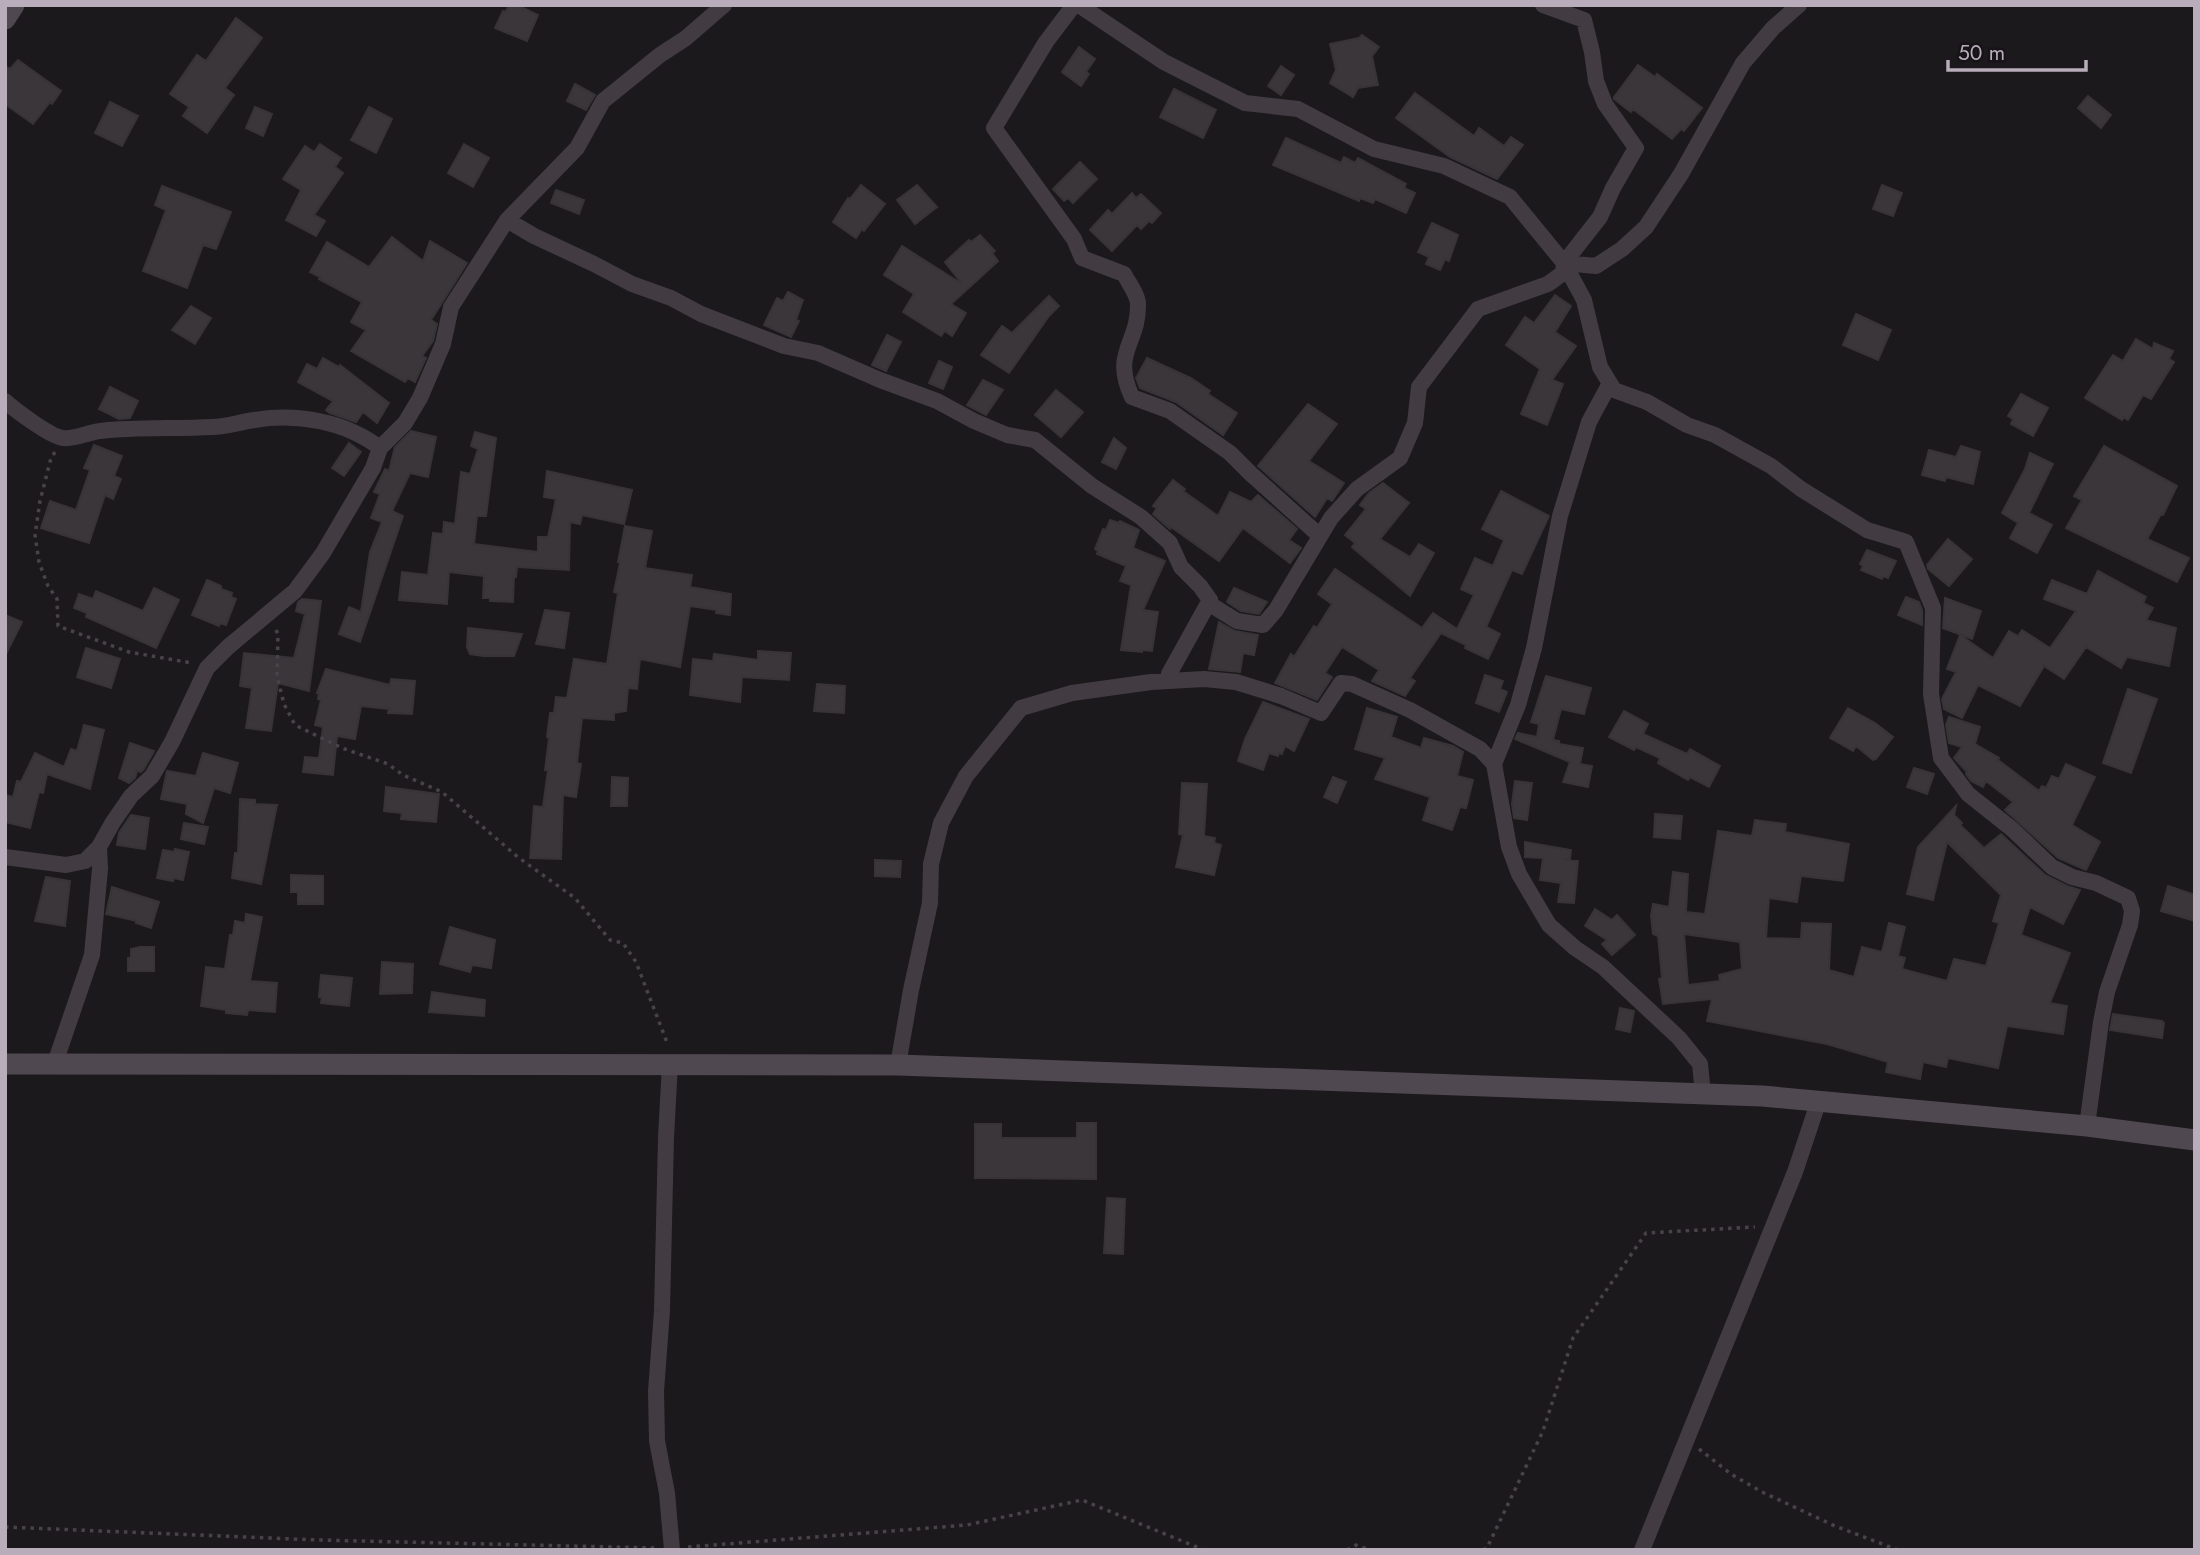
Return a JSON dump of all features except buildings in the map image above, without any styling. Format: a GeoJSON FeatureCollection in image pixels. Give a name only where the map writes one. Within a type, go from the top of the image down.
{"type":"FeatureCollection","features":[{"type":"Feature","properties":{"kind":"street"},"geometry":{"type":"LineString","coordinates":[[5,19],[14,5]]}},
{"type":"Feature","properties":{"kind":"street"},"geometry":{"type":"LineString","coordinates":[[5,857],[66,865],[85,861],[99,847],[131,796],[152,776],[172,743],[207,668],[295,591],[323,553],[373,468],[380,448],[405,424],[421,398],[443,344],[451,307],[507,220],[577,148],[603,101],[660,55],[686,38],[724,5]]}},
{"type":"Feature","properties":{"kind":"street"},"geometry":{"type":"LineString","coordinates":[[1320,536],[1223,447],[1170,411],[1132,397],[1125,382],[1123,360],[1139,302],[1124,274],[1082,258],[1074,239],[994,128],[1046,42],[1076,5],[1164,62],[1245,103],[1298,109],[1374,149],[1444,166],[1510,197],[1564,263],[1584,300],[1600,367],[1614,390],[1647,402],[1686,425],[1715,435],[1772,466],[1801,489],[1867,530],[1906,542],[1933,608],[1931,694],[1941,758],[1968,794],[2012,829],[2052,867],[2128,898],[2132,911],[2130,925],[2107,992],[2087,1126]]}},
{"type":"Feature","properties":{"kind":"street"},"geometry":{"type":"LineString","coordinates":[[1208,603],[1237,621],[1263,625],[1276,610],[1331,518],[1357,489],[1401,458],[1415,423],[1419,387],[1478,309],[1548,284],[1563,273],[1564,263],[1600,217],[1636,148],[1605,104],[1595,81],[1592,52],[1584,20],[1543,5]]}},
{"type":"Feature","properties":{"kind":"street"},"geometry":{"type":"LineString","coordinates":[[1564,263],[1596,266],[1622,249],[1646,227],[1681,174],[1742,63],[1799,5]]}},
{"type":"Feature","properties":{"kind":"street"},"geometry":{"type":"LineString","coordinates":[[507,220],[632,284],[671,298],[701,314],[784,346],[818,353],[937,401],[1007,435],[1035,440],[1092,486],[1141,517],[1170,543],[1181,567],[1210,600],[1169,674],[1168,681]]}},
{"type":"Feature","properties":{"kind":"street"},"geometry":{"type":"LineString","coordinates":[[1610,383],[1589,422],[1560,516],[1534,648],[1521,694],[1494,764],[1508,847],[1519,874],[1549,925],[1575,948],[1603,967],[1679,1038],[1700,1064],[1703,1094]]}},
{"type":"Feature","properties":{"kind":"street"},"geometry":{"type":"LineString","coordinates":[[5,401],[19,415],[63,438],[99,431],[214,427],[255,419],[287,417],[335,425],[363,435],[380,448]]}},
{"type":"Feature","properties":{"kind":"street"},"geometry":{"type":"LineString","coordinates":[[898,1065],[930,903],[931,864],[941,823],[966,776],[1021,708],[1072,693],[1203,679],[1236,682],[1281,696],[1321,713],[1341,683],[1352,684],[1409,710],[1480,749],[1494,764]]}},
{"type":"Feature","properties":{"kind":"street"},"geometry":{"type":"LineString","coordinates":[[55,1063],[92,955],[100,869],[99,847]]}},
{"type":"Feature","properties":{"kind":"street"},"geometry":{"type":"LineString","coordinates":[[5,1064],[898,1065],[1762,1096],[2087,1126],[2195,1140]]}},
{"type":"Feature","properties":{"kind":"street"},"geometry":{"type":"LineString","coordinates":[[670,1064],[662,1311],[656,1391],[657,1441],[667,1493],[672,1549]]}},
{"type":"Feature","properties":{"kind":"street"},"geometry":{"type":"LineString","coordinates":[[1642,1550],[1795,1172],[1818,1103]]}},
{"type":"Feature","properties":{"kind":"path"},"geometry":{"type":"LineString","coordinates":[[63,438],[51,458],[35,535],[39,562],[48,586],[57,599],[58,626],[129,652],[207,668]]}},
{"type":"Feature","properties":{"kind":"path"},"geometry":{"type":"LineString","coordinates":[[268,616],[278,634],[277,676],[284,704],[295,725],[342,748],[388,764],[403,775],[442,792],[519,858],[575,898],[610,940],[623,943],[636,962],[667,1041],[670,1064]]}},
{"type":"Feature","properties":{"kind":"path"},"geometry":{"type":"LineString","coordinates":[[1483,1550],[1487,1548],[1543,1431],[1573,1338],[1646,1233],[1771,1227]]}},
{"type":"Feature","properties":{"kind":"path"},"geometry":{"type":"LineString","coordinates":[[1687,1438],[1731,1474],[1762,1492],[1835,1526],[1898,1550]]}},
{"type":"Feature","properties":{"kind":"path"},"geometry":{"type":"LineString","coordinates":[[5,1527],[318,1540],[672,1549],[968,1525],[1082,1500],[1204,1550]]}},
{"type":"Feature","properties":{"kind":"path"},"geometry":{"type":"LineString","coordinates":[[1347,1550],[1356,1545],[1369,1550]]}}]}
